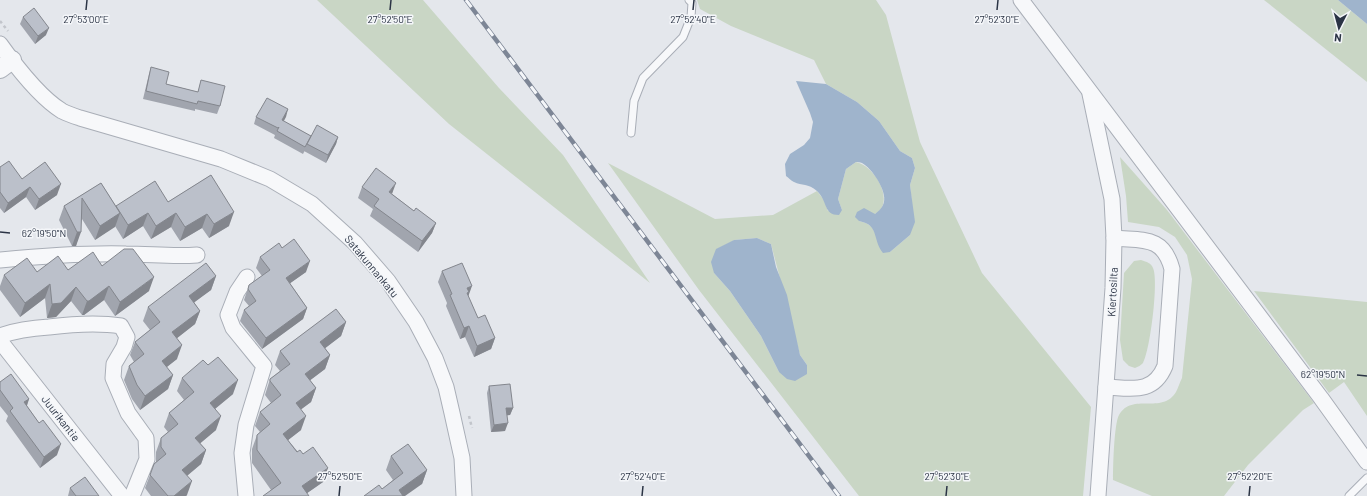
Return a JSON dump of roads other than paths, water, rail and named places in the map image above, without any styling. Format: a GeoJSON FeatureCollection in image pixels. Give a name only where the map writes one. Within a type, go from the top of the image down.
{"type":"FeatureCollection","features":[{"type":"Feature","properties":{"kind":"street"},"geometry":{"type":"LineString","coordinates":[[1021,0],[1321,398],[1367,462]]}},
{"type":"Feature","properties":{"kind":"street","name":"Satakunnankatu"},"geometry":{"type":"LineString","coordinates":[[6,40],[6,65],[63,111],[80,118],[221,159],[270,179],[312,204],[355,243],[388,281],[416,322],[435,358],[446,387],[460,450],[464,496]]}},
{"type":"Feature","properties":{"kind":"street","name":"Kiertosilta"},"geometry":{"type":"LineString","coordinates":[[1090,90],[1112,199],[1114,238],[1113,288],[1098,496]]}},
{"type":"Feature","properties":{"kind":"street"},"geometry":{"type":"LineString","coordinates":[[1106,387],[1143,388],[1154,383],[1161,375],[1165,366],[1172,268],[1164,250],[1156,243],[1114,238]]}},
{"type":"Feature","properties":{"kind":"street"},"geometry":{"type":"LineString","coordinates":[[0,260],[76,254],[197,255]]}},
{"type":"Feature","properties":{"kind":"street"},"geometry":{"type":"LineString","coordinates":[[246,496],[242,453],[246,425],[264,366],[233,328],[228,315],[237,292],[247,277]]}},
{"type":"Feature","properties":{"kind":"street"},"geometry":{"type":"LineString","coordinates":[[0,336],[9,332],[31,328],[71,324],[105,324],[121,326],[126,337],[124,347],[114,364],[113,378],[128,413],[146,438],[147,459],[132,496]]}},
{"type":"Feature","properties":{"kind":"street","name":"Juurikantie"},"geometry":{"type":"LineString","coordinates":[[0,341],[122,496]]}},
{"type":"Feature","properties":{"kind":"lane"},"geometry":{"type":"LineString","coordinates":[[632,133],[634,101],[643,78],[683,37],[691,18],[692,4],[689,0]]}},
{"type":"Feature","properties":{"kind":"lane"},"geometry":{"type":"LineString","coordinates":[[1349,496],[1367,478]]}},
{"type":"Feature","properties":{"kind":"water"},"geometry":{"type":"Polygon","coordinates":[[[1338,0],[1367,0],[1367,24],[1338,0]]]}},
{"type":"Feature","properties":{"kind":"water"},"geometry":{"type":"Polygon","coordinates":[[[796,81],[826,84],[857,102],[879,121],[900,151],[912,158],[915,168],[910,185],[915,222],[910,235],[890,252],[883,253],[873,229],[855,217],[857,212],[864,208],[875,214],[881,209],[884,202],[883,192],[878,180],[866,166],[856,162],[846,169],[838,199],[842,210],[839,215],[830,213],[823,199],[814,188],[797,183],[786,176],[785,164],[790,154],[804,145],[810,138],[813,122],[796,81]]]}},
{"type":"Feature","properties":{"kind":"water"},"geometry":{"type":"Polygon","coordinates":[[[757,238],[771,244],[776,267],[787,295],[800,355],[807,365],[807,374],[795,381],[787,379],[779,372],[761,336],[730,291],[714,273],[711,262],[716,249],[734,240],[757,238]]]}},
{"type":"Feature","properties":{"kind":"railway"},"geometry":{"type":"LineString","coordinates":[[466,0],[839,496]]}}]}
